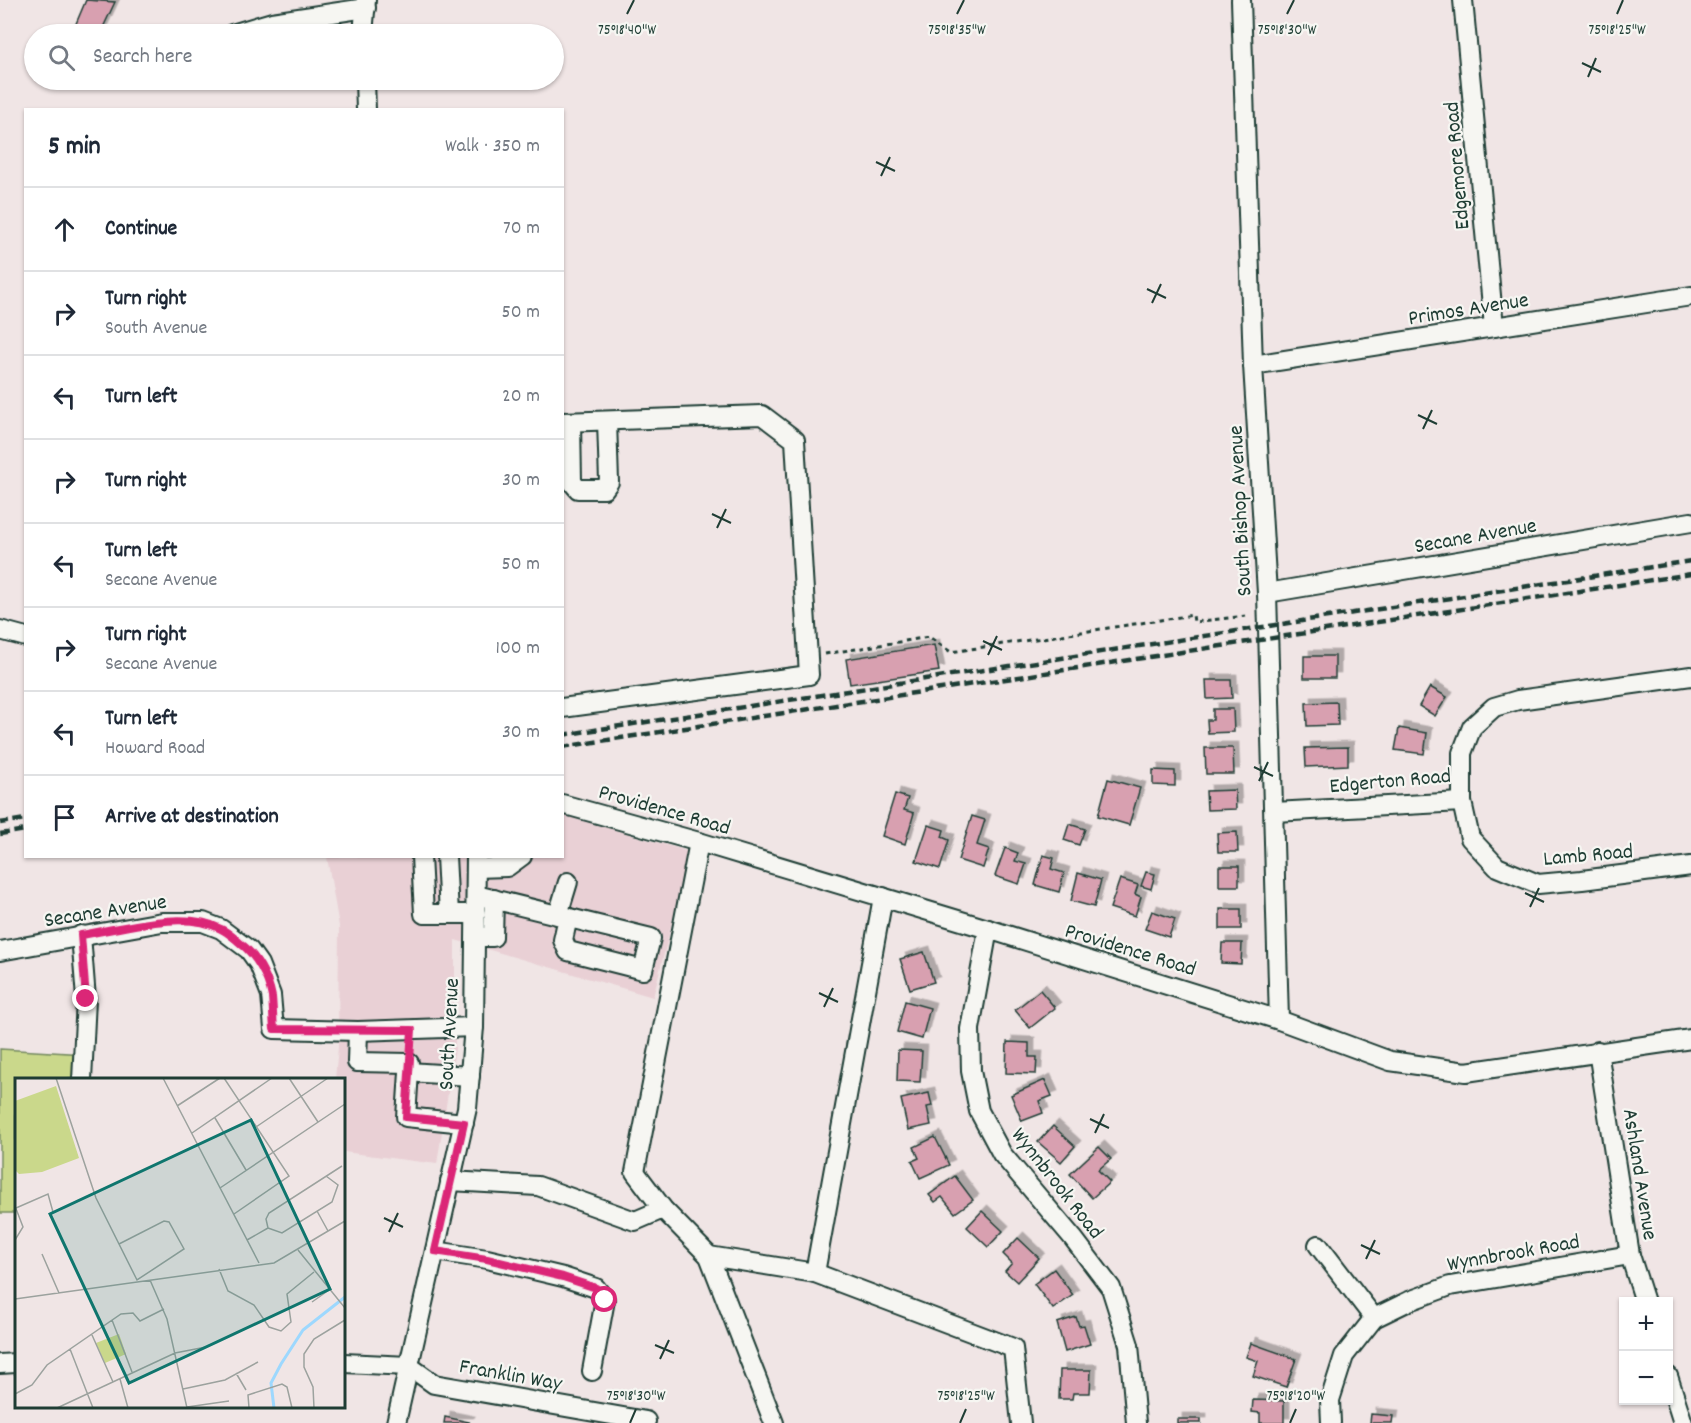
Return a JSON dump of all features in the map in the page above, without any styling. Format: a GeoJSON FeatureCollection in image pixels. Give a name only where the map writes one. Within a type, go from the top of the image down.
{"type":"FeatureCollection","features":[{"type":"Feature","properties":{"kind":"street","name":"South Bishop Avenue"},"geometry":{"type":"LineString","coordinates":[[1241,0],[1253,366],[1267,593],[1279,1020]]}},
{"type":"Feature","properties":{"kind":"street","name":"Edgemore Road"},"geometry":{"type":"LineString","coordinates":[[1463,0],[1494,327]]}},
{"type":"Feature","properties":{"kind":"street"},"geometry":{"type":"LineString","coordinates":[[265,24],[366,4],[364,24]]}},
{"type":"Feature","properties":{"kind":"street"},"geometry":{"type":"LineString","coordinates":[[365,90],[366,108]]}},
{"type":"Feature","properties":{"kind":"street","name":"Primos Avenue"},"geometry":{"type":"LineString","coordinates":[[1253,366],[1691,296]]}},
{"type":"Feature","properties":{"kind":"street"},"geometry":{"type":"LineString","coordinates":[[564,708],[809,675],[795,440],[762,416],[567,422],[572,482],[578,489],[604,489],[609,482],[607,421]]}},
{"type":"Feature","properties":{"kind":"street","name":"Secane Avenue"},"geometry":{"type":"LineString","coordinates":[[1267,593],[1691,522]]}},
{"type":"Feature","properties":{"kind":"street"},"geometry":{"type":"LineString","coordinates":[[0,630],[24,636]]}},
{"type":"Feature","properties":{"kind":"street","name":"Edgerton Road"},"geometry":{"type":"LineString","coordinates":[[1274,812],[1462,802],[1462,753],[1472,727],[1494,707],[1518,700],[1691,676]]}},
{"type":"Feature","properties":{"kind":"street","name":"Lamb Road"},"geometry":{"type":"LineString","coordinates":[[1462,802],[1470,838],[1497,867],[1538,884],[1691,866]]}},
{"type":"Feature","properties":{"kind":"street","name":"Providence Road"},"geometry":{"type":"LineString","coordinates":[[564,805],[699,842],[988,929],[1279,1020],[1390,1061],[1466,1072],[1691,1039]]}},
{"type":"Feature","properties":{"kind":"street"},"geometry":{"type":"LineString","coordinates":[[699,842],[635,1172],[663,1209],[709,1256],[774,1423]]}},
{"type":"Feature","properties":{"kind":"street"},"geometry":{"type":"LineString","coordinates":[[421,858],[424,914],[476,914]]}},
{"type":"Feature","properties":{"kind":"street"},"geometry":{"type":"LineString","coordinates":[[446,858],[449,914]]}},
{"type":"Feature","properties":{"kind":"street"},"geometry":{"type":"LineString","coordinates":[[476,862],[507,867],[519,858]]}},
{"type":"Feature","properties":{"kind":"street","name":"South Avenue"},"geometry":{"type":"LineString","coordinates":[[396,1423],[464,1123],[474,1027],[476,862]]}},
{"type":"Feature","properties":{"kind":"street"},"geometry":{"type":"LineString","coordinates":[[476,895],[494,899],[563,916],[651,938],[643,970],[568,951],[563,940],[563,916],[568,882]]}},
{"type":"Feature","properties":{"kind":"street"},"geometry":{"type":"LineString","coordinates":[[814,1273],[883,897]]}},
{"type":"Feature","properties":{"kind":"street"},"geometry":{"type":"LineString","coordinates":[[476,937],[493,937],[494,899]]}},
{"type":"Feature","properties":{"kind":"street","name":"Secane Avenue"},"geometry":{"type":"LineString","coordinates":[[0,951],[162,922],[203,922],[221,929],[243,945],[259,964],[272,995],[274,1029],[358,1031],[474,1027]]}},
{"type":"Feature","properties":{"kind":"street","name":"Wynnbrook Road"},"geometry":{"type":"LineString","coordinates":[[988,929],[970,1029],[971,1071],[979,1111],[1002,1154],[1073,1238],[1111,1288],[1129,1345],[1132,1423]]}},
{"type":"Feature","properties":{"kind":"street"},"geometry":{"type":"LineString","coordinates":[[81,935],[86,999],[82,1078]]}},
{"type":"Feature","properties":{"kind":"street"},"geometry":{"type":"LineString","coordinates":[[412,1030],[406,1117],[464,1123]]}},
{"type":"Feature","properties":{"kind":"street"},"geometry":{"type":"LineString","coordinates":[[358,1031],[357,1062],[470,1076]]}},
{"type":"Feature","properties":{"kind":"street","name":"Ashland Avenue"},"geometry":{"type":"LineString","coordinates":[[1598,1052],[1630,1255],[1643,1297]]}},
{"type":"Feature","properties":{"kind":"street"},"geometry":{"type":"LineString","coordinates":[[450,1181],[538,1186],[635,1221],[663,1209]]}},
{"type":"Feature","properties":{"kind":"street"},"geometry":{"type":"LineString","coordinates":[[1318,1245],[1374,1318]]}},
{"type":"Feature","properties":{"kind":"street"},"geometry":{"type":"LineString","coordinates":[[435,1251],[487,1259],[596,1288],[605,1300],[592,1371]]}},
{"type":"Feature","properties":{"kind":"street","name":"Wynnbrook Road"},"geometry":{"type":"LineString","coordinates":[[1331,1423],[1330,1400],[1344,1356],[1374,1318],[1408,1301],[1450,1286],[1630,1255]]}},
{"type":"Feature","properties":{"kind":"street"},"geometry":{"type":"LineString","coordinates":[[709,1256],[814,1273],[1013,1348],[1021,1423]]}},
{"type":"Feature","properties":{"kind":"street"},"geometry":{"type":"LineString","coordinates":[[0,1364],[15,1363]]}},
{"type":"Feature","properties":{"kind":"street"},"geometry":{"type":"LineString","coordinates":[[345,1364],[409,1366]]}},
{"type":"Feature","properties":{"kind":"street","name":"Franklin Way"},"geometry":{"type":"LineString","coordinates":[[409,1366],[434,1384],[646,1421]]}},
{"type":"Feature","properties":{"kind":"street"},"geometry":{"type":"LineString","coordinates":[[1673,1392],[1683,1423]]}},
{"type":"Feature","properties":{"kind":"path"},"geometry":{"type":"LineString","coordinates":[[808,657],[929,637],[951,652],[1192,615],[1194,622],[1246,616]]}},
{"type":"Feature","properties":{"kind":"shaded area"},"geometry":{"type":"Polygon","coordinates":[[[564,815],[690,852],[653,997],[455,940],[455,1048],[437,1164],[345,1152],[345,1078],[335,1078],[338,1048],[339,926],[327,858],[564,858],[564,815]]]}},
{"type":"Feature","properties":{"kind":"green space"},"geometry":{"type":"Polygon","coordinates":[[[0,1049],[85,1054],[82,1078],[15,1078],[15,1213],[0,1213],[0,1049]]]}},
{"type":"Feature","properties":{"kind":"building"},"geometry":{"type":"Polygon","coordinates":[[[86,0],[115,2],[105,24],[76,24],[86,0]]]}},
{"type":"Feature","properties":{"kind":"building"},"geometry":{"type":"Polygon","coordinates":[[[934,645],[939,671],[850,684],[846,659],[934,645]]]}},
{"type":"Feature","properties":{"kind":"building"},"geometry":{"type":"Polygon","coordinates":[[[1304,656],[1335,656],[1335,678],[1304,678],[1304,656]]]}},
{"type":"Feature","properties":{"kind":"building"},"geometry":{"type":"Polygon","coordinates":[[[1206,680],[1231,680],[1232,698],[1207,699],[1206,680]]]}},
{"type":"Feature","properties":{"kind":"building"},"geometry":{"type":"Polygon","coordinates":[[[1430,687],[1447,697],[1435,716],[1419,706],[1430,687]]]}},
{"type":"Feature","properties":{"kind":"building"},"geometry":{"type":"Polygon","coordinates":[[[1337,702],[1338,725],[1307,726],[1306,703],[1337,702]]]}},
{"type":"Feature","properties":{"kind":"building"},"geometry":{"type":"Polygon","coordinates":[[[1213,709],[1233,709],[1234,732],[1208,733],[1207,720],[1213,720],[1213,709]]]}},
{"type":"Feature","properties":{"kind":"building"},"geometry":{"type":"Polygon","coordinates":[[[1399,728],[1427,733],[1424,754],[1395,750],[1399,728]]]}},
{"type":"Feature","properties":{"kind":"building"},"geometry":{"type":"Polygon","coordinates":[[[1348,747],[1348,765],[1306,767],[1305,748],[1348,747]]]}},
{"type":"Feature","properties":{"kind":"building"},"geometry":{"type":"Polygon","coordinates":[[[1205,748],[1233,748],[1234,774],[1206,774],[1205,748]]]}},
{"type":"Feature","properties":{"kind":"building"},"geometry":{"type":"Polygon","coordinates":[[[1153,770],[1175,771],[1175,786],[1153,785],[1153,770]]]}},
{"type":"Feature","properties":{"kind":"building"},"geometry":{"type":"Polygon","coordinates":[[[1108,779],[1140,788],[1129,825],[1098,816],[1108,779]]]}},
{"type":"Feature","properties":{"kind":"building"},"geometry":{"type":"Polygon","coordinates":[[[1235,790],[1236,809],[1207,810],[1206,791],[1235,790]]]}},
{"type":"Feature","properties":{"kind":"building"},"geometry":{"type":"Polygon","coordinates":[[[895,794],[908,798],[904,810],[914,813],[905,844],[882,836],[895,794]]]}},
{"type":"Feature","properties":{"kind":"building"},"geometry":{"type":"Polygon","coordinates":[[[972,816],[985,820],[977,845],[989,849],[983,868],[958,860],[972,816]]]}},
{"type":"Feature","properties":{"kind":"building"},"geometry":{"type":"Polygon","coordinates":[[[1069,824],[1085,829],[1079,845],[1064,840],[1069,824]]]}},
{"type":"Feature","properties":{"kind":"building"},"geometry":{"type":"Polygon","coordinates":[[[928,825],[944,830],[942,837],[949,840],[940,869],[916,861],[928,825]]]}},
{"type":"Feature","properties":{"kind":"building"},"geometry":{"type":"Polygon","coordinates":[[[1237,832],[1238,852],[1218,852],[1217,833],[1237,832]]]}},
{"type":"Feature","properties":{"kind":"building"},"geometry":{"type":"Polygon","coordinates":[[[1005,848],[1018,853],[1015,861],[1026,864],[1019,884],[995,876],[1005,848]]]}},
{"type":"Feature","properties":{"kind":"building"},"geometry":{"type":"Polygon","coordinates":[[[1043,855],[1054,858],[1051,869],[1064,873],[1059,892],[1035,885],[1043,855]]]}},
{"type":"Feature","properties":{"kind":"building"},"geometry":{"type":"Polygon","coordinates":[[[1219,866],[1239,866],[1239,886],[1219,886],[1219,866]]]}},
{"type":"Feature","properties":{"kind":"building"},"geometry":{"type":"Polygon","coordinates":[[[1146,872],[1155,874],[1151,889],[1141,886],[1146,872]]]}},
{"type":"Feature","properties":{"kind":"building"},"geometry":{"type":"Polygon","coordinates":[[[1078,873],[1101,880],[1094,907],[1071,901],[1078,873]]]}},
{"type":"Feature","properties":{"kind":"building"},"geometry":{"type":"Polygon","coordinates":[[[1120,879],[1138,885],[1135,894],[1141,897],[1135,916],[1110,908],[1120,879]]]}},
{"type":"Feature","properties":{"kind":"building"},"geometry":{"type":"Polygon","coordinates":[[[1220,909],[1241,909],[1241,929],[1220,929],[1220,909]]]}},
{"type":"Feature","properties":{"kind":"building"},"geometry":{"type":"Polygon","coordinates":[[[1152,911],[1175,919],[1169,937],[1145,929],[1152,911]]]}},
{"type":"Feature","properties":{"kind":"building"},"geometry":{"type":"Polygon","coordinates":[[[1222,943],[1242,943],[1241,964],[1221,963],[1222,943]]]}},
{"type":"Feature","properties":{"kind":"building"},"geometry":{"type":"Polygon","coordinates":[[[924,952],[934,982],[910,989],[900,959],[924,952]]]}},
{"type":"Feature","properties":{"kind":"building"},"geometry":{"type":"Polygon","coordinates":[[[1040,990],[1055,1008],[1030,1028],[1015,1010],[1040,990]]]}},
{"type":"Feature","properties":{"kind":"building"},"geometry":{"type":"Polygon","coordinates":[[[905,1001],[930,1008],[922,1039],[897,1032],[905,1001]]]}},
{"type":"Feature","properties":{"kind":"building"},"geometry":{"type":"Polygon","coordinates":[[[1007,1042],[1029,1043],[1029,1057],[1037,1057],[1036,1074],[1006,1073],[1007,1042]]]}},
{"type":"Feature","properties":{"kind":"building"},"geometry":{"type":"Polygon","coordinates":[[[898,1050],[922,1051],[920,1082],[897,1081],[898,1050]]]}},
{"type":"Feature","properties":{"kind":"building"},"geometry":{"type":"Polygon","coordinates":[[[1045,1080],[1052,1096],[1039,1101],[1043,1113],[1022,1121],[1011,1095],[1045,1080]]]}},
{"type":"Feature","properties":{"kind":"building"},"geometry":{"type":"Polygon","coordinates":[[[929,1093],[932,1106],[927,1107],[931,1125],[908,1130],[901,1099],[929,1093]]]}},
{"type":"Feature","properties":{"kind":"building"},"geometry":{"type":"Polygon","coordinates":[[[1053,1126],[1075,1146],[1061,1162],[1038,1142],[1053,1126]]]}},
{"type":"Feature","properties":{"kind":"building"},"geometry":{"type":"Polygon","coordinates":[[[935,1137],[949,1165],[920,1178],[912,1161],[919,1158],[914,1147],[935,1137]]]}},
{"type":"Feature","properties":{"kind":"building"},"geometry":{"type":"Polygon","coordinates":[[[1099,1147],[1111,1159],[1098,1170],[1110,1182],[1092,1198],[1070,1174],[1099,1147]]]}},
{"type":"Feature","properties":{"kind":"building"},"geometry":{"type":"Polygon","coordinates":[[[955,1176],[973,1200],[955,1213],[942,1197],[935,1202],[929,1195],[955,1176]]]}},
{"type":"Feature","properties":{"kind":"building"},"geometry":{"type":"Polygon","coordinates":[[[982,1211],[1003,1231],[988,1247],[967,1227],[982,1211]]]}},
{"type":"Feature","properties":{"kind":"building"},"geometry":{"type":"Polygon","coordinates":[[[1018,1238],[1039,1258],[1017,1282],[1005,1271],[1012,1263],[1003,1254],[1018,1238]]]}},
{"type":"Feature","properties":{"kind":"building"},"geometry":{"type":"Polygon","coordinates":[[[1054,1269],[1073,1295],[1053,1309],[1034,1284],[1054,1269]]]}},
{"type":"Feature","properties":{"kind":"building"},"geometry":{"type":"Polygon","coordinates":[[[1076,1317],[1079,1326],[1084,1325],[1090,1344],[1065,1352],[1057,1323],[1076,1317]]]}},
{"type":"Feature","properties":{"kind":"building"},"geometry":{"type":"Polygon","coordinates":[[[1251,1343],[1296,1359],[1286,1387],[1253,1376],[1258,1361],[1246,1357],[1251,1343]]]}},
{"type":"Feature","properties":{"kind":"building"},"geometry":{"type":"Polygon","coordinates":[[[1060,1370],[1091,1370],[1090,1393],[1073,1393],[1072,1399],[1059,1399],[1060,1370]]]}},
{"type":"Feature","properties":{"kind":"building"},"geometry":{"type":"Polygon","coordinates":[[[1253,1400],[1284,1401],[1284,1423],[1260,1423],[1260,1413],[1252,1412],[1253,1400]]]}},
{"type":"Feature","properties":{"kind":"building"},"geometry":{"type":"Polygon","coordinates":[[[1371,1414],[1393,1416],[1392,1423],[1370,1423],[1371,1414]]]}},
{"type":"Feature","properties":{"kind":"building"},"geometry":{"type":"Polygon","coordinates":[[[445,1417],[469,1422],[444,1423],[445,1417]]]}},
{"type":"Feature","properties":{"kind":"building"},"geometry":{"type":"Polygon","coordinates":[[[1177,1419],[1201,1419],[1201,1423],[1177,1423],[1177,1419]]]}},
{"type":"Feature","properties":{"kind":"railway"},"geometry":{"type":"LineString","coordinates":[[564,735],[1691,561]]}},
{"type":"Feature","properties":{"kind":"railway"},"geometry":{"type":"LineString","coordinates":[[564,747],[1691,574]]}},
{"type":"Feature","properties":{"kind":"railway"},"geometry":{"type":"LineString","coordinates":[[0,823],[24,819]]}},
{"type":"Feature","properties":{"kind":"railway"},"geometry":{"type":"LineString","coordinates":[[0,834],[24,830]]}},
{"type":"Feature","properties":{"kind":"route"},"geometry":{"type":"LineString","coordinates":[[86,999],[81,935],[162,922],[203,922],[221,929],[237,940],[249,950],[259,964],[272,995],[274,1029],[412,1030],[406,1117],[464,1123],[435,1251],[487,1259],[563,1277],[596,1288],[605,1300]]}}]}
